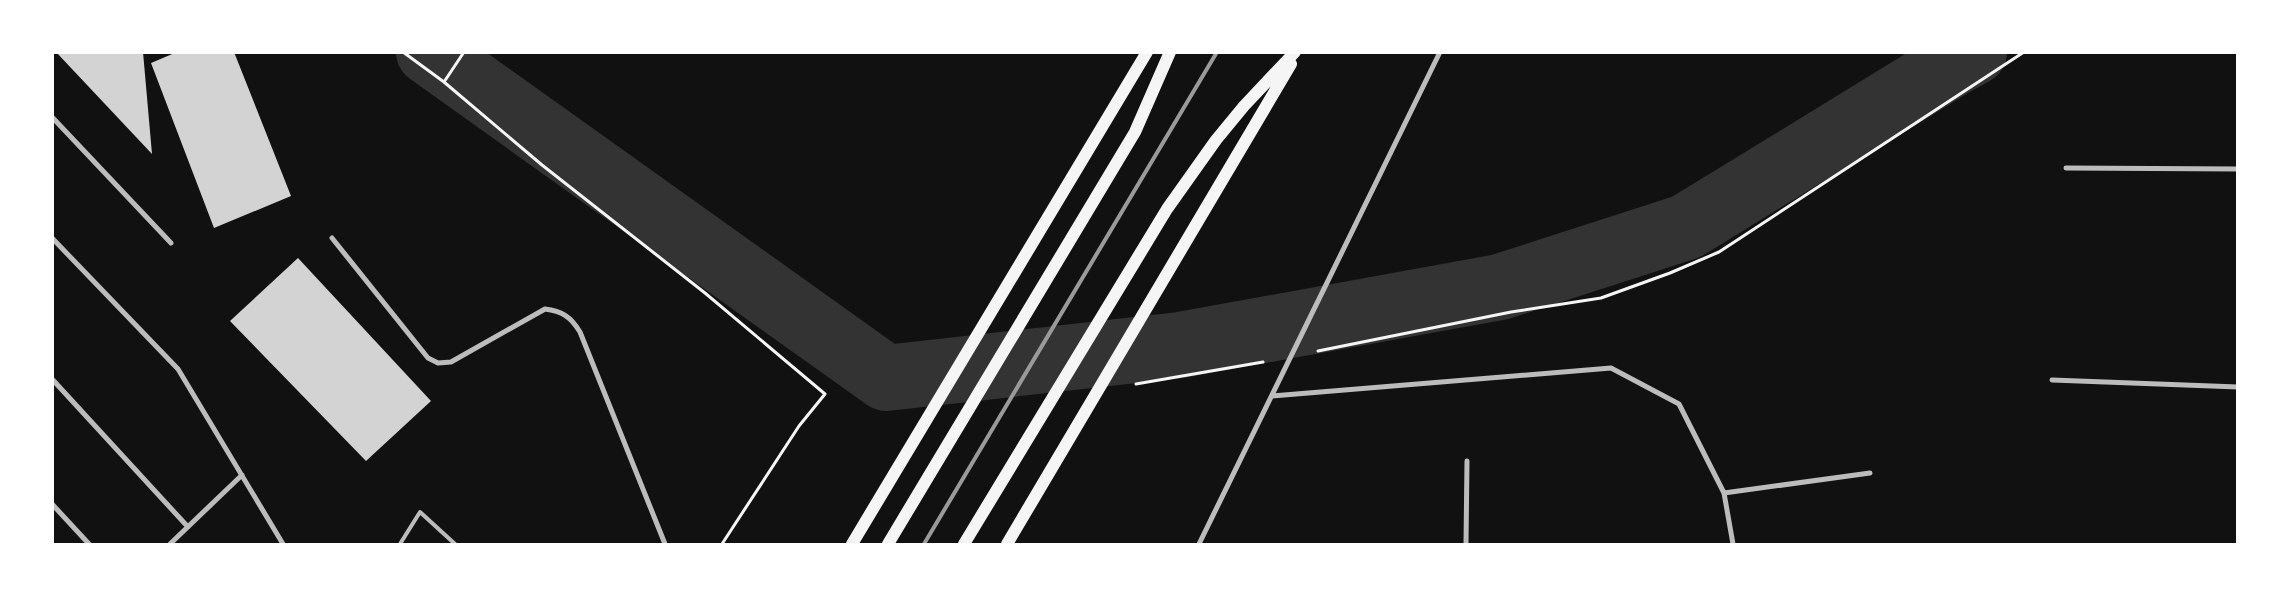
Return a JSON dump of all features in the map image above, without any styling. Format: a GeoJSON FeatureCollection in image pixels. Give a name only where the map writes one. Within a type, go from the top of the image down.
{"type":"FeatureCollection","features":[{"type":"Feature","properties":{"kind":"main road"},"geometry":{"type":"LineString","coordinates":[[852,544],[1147,52]]}},
{"type":"Feature","properties":{"kind":"main road"},"geometry":{"type":"LineString","coordinates":[[888,544],[1135,132],[1170,52]]}},
{"type":"Feature","properties":{"kind":"main road"},"geometry":{"type":"LineString","coordinates":[[1007,544],[1296,52]]}},
{"type":"Feature","properties":{"kind":"main road"},"geometry":{"type":"LineString","coordinates":[[964,544],[1167,209],[1199,162],[1244,106],[1296,52]]}},
{"type":"Feature","properties":{"kind":"street"},"geometry":{"type":"LineString","coordinates":[[1199,544],[1440,52]]}},
{"type":"Feature","properties":{"kind":"street"},"geometry":{"type":"LineString","coordinates":[[52,117],[171,243]]}},
{"type":"Feature","properties":{"kind":"street"},"geometry":{"type":"LineString","coordinates":[[2066,168],[2238,169]]}},
{"type":"Feature","properties":{"kind":"street"},"geometry":{"type":"LineString","coordinates":[[52,238],[178,369],[283,544]]}},
{"type":"Feature","properties":{"kind":"street"},"geometry":{"type":"LineString","coordinates":[[332,238],[428,358],[438,362],[451,362],[545,309],[562,312],[573,320],[580,332],[665,544]]}},
{"type":"Feature","properties":{"kind":"street"},"geometry":{"type":"LineString","coordinates":[[1272,396],[1611,368],[1679,404],[1724,493],[1733,544]]}},
{"type":"Feature","properties":{"kind":"street"},"geometry":{"type":"LineString","coordinates":[[52,379],[188,527]]}},
{"type":"Feature","properties":{"kind":"street"},"geometry":{"type":"LineString","coordinates":[[2052,380],[2238,387]]}},
{"type":"Feature","properties":{"kind":"street"},"geometry":{"type":"LineString","coordinates":[[1466,544],[1467,461]]}},
{"type":"Feature","properties":{"kind":"street"},"geometry":{"type":"LineString","coordinates":[[1724,493],[1870,473]]}},
{"type":"Feature","properties":{"kind":"street"},"geometry":{"type":"LineString","coordinates":[[170,544],[242,475]]}},
{"type":"Feature","properties":{"kind":"street"},"geometry":{"type":"LineString","coordinates":[[52,504],[89,544]]}},
{"type":"Feature","properties":{"kind":"lane"},"geometry":{"type":"LineString","coordinates":[[400,544],[420,512],[455,544]]}},
{"type":"Feature","properties":{"kind":"path"},"geometry":{"type":"LineString","coordinates":[[403,52],[444,82],[542,165],[705,293],[825,394],[799,426],[722,544]]}},
{"type":"Feature","properties":{"kind":"path"},"geometry":{"type":"LineString","coordinates":[[444,82],[464,52]]}},
{"type":"Feature","properties":{"kind":"path"},"geometry":{"type":"LineString","coordinates":[[1308,353],[1511,312],[1601,298],[1670,273],[1718,252],[2024,52]]}},
{"type":"Feature","properties":{"kind":"path"},"geometry":{"type":"LineString","coordinates":[[1136,384],[1266,362]]}},
{"type":"Feature","properties":{"kind":"building"},"geometry":{"type":"Polygon","coordinates":[[[56,52],[143,52],[152,154],[56,52]]]}},
{"type":"Feature","properties":{"kind":"building"},"geometry":{"type":"Polygon","coordinates":[[[177,52],[234,52],[291,196],[214,228],[151,63],[177,52]]]}},
{"type":"Feature","properties":{"kind":"building"},"geometry":{"type":"Polygon","coordinates":[[[298,258],[431,401],[366,461],[230,321],[298,258]]]}},
{"type":"Feature","properties":{"kind":"waterway"},"geometry":{"type":"LineString","coordinates":[[429,52],[886,378],[1180,345],[1500,287],[1686,227],[1974,52]]}},
{"type":"Feature","properties":{"kind":"railway"},"geometry":{"type":"LineString","coordinates":[[924,544],[1217,52]]}}]}
